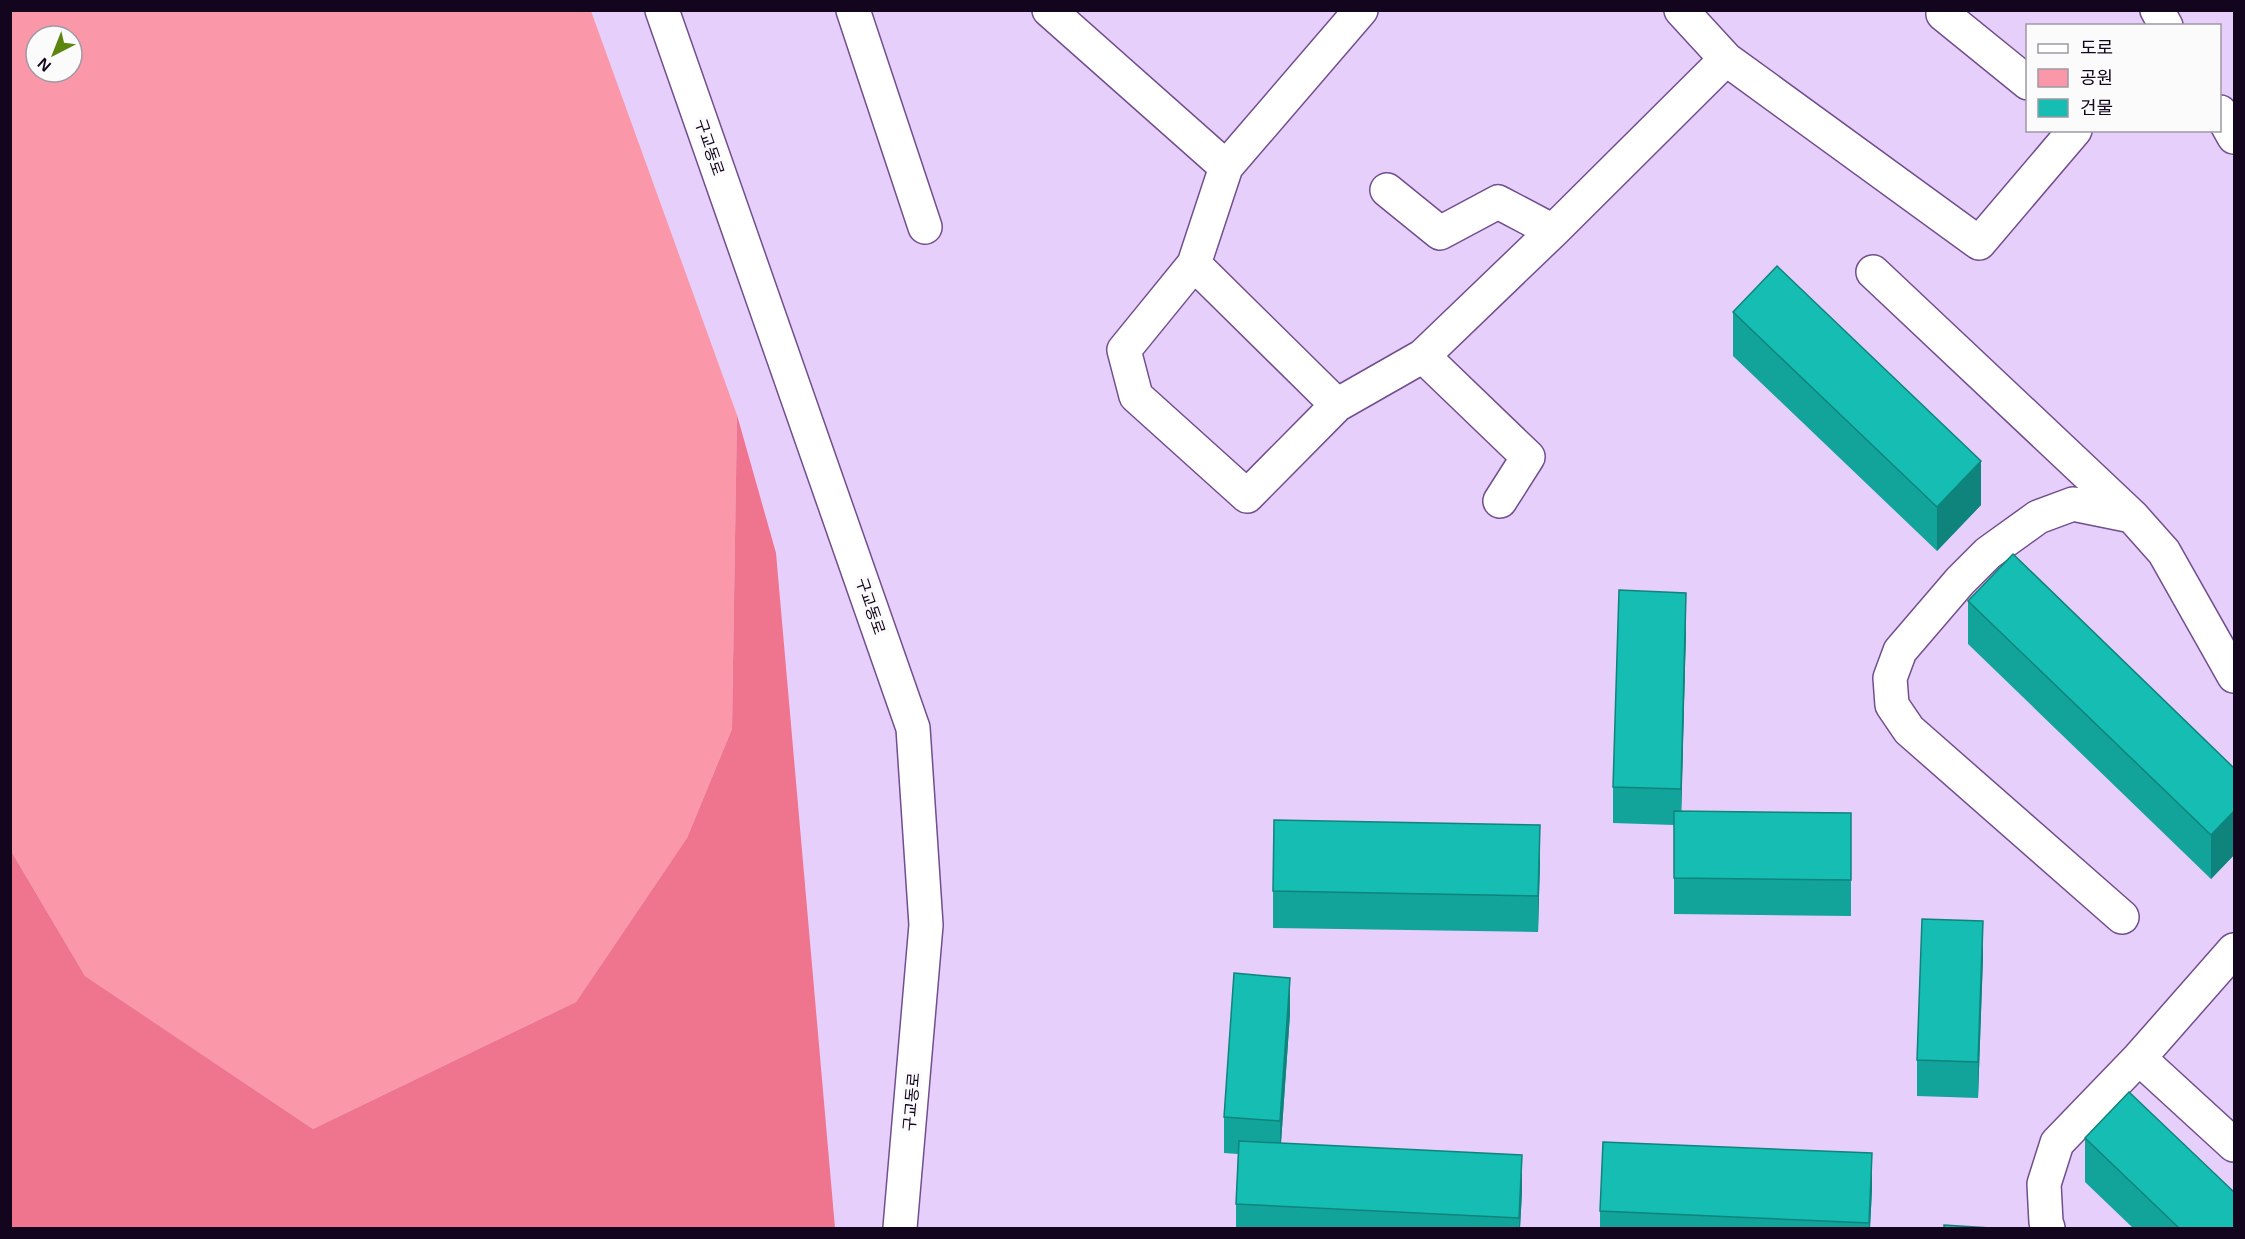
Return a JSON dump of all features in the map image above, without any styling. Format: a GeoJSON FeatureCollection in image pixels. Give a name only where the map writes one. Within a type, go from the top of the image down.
{"type":"FeatureCollection","features":[{"type":"Feature","properties":{"kind":"street","name":"구교동로"},"geometry":{"type":"LineString","coordinates":[[662,10],[913,728],[926,925],[900,1228]]}},
{"type":"Feature","properties":{"kind":"street"},"geometry":{"type":"LineString","coordinates":[[853,10],[926,227]]}},
{"type":"Feature","properties":{"kind":"street"},"geometry":{"type":"LineString","coordinates":[[1049,10],[1226,167]]}},
{"type":"Feature","properties":{"kind":"street"},"geometry":{"type":"LineString","coordinates":[[1361,10],[1226,167],[1194,264],[1124,350],[1136,396],[1247,496],[1337,405],[1423,356],[1726,59]]}},
{"type":"Feature","properties":{"kind":"street"},"geometry":{"type":"LineString","coordinates":[[1681,10],[1726,59],[1979,243],[2073,132]]}},
{"type":"Feature","properties":{"kind":"street"},"geometry":{"type":"LineString","coordinates":[[2157,10],[2165,24]]}},
{"type":"Feature","properties":{"kind":"street"},"geometry":{"type":"LineString","coordinates":[[1943,14],[2026,82]]}},
{"type":"Feature","properties":{"kind":"street"},"geometry":{"type":"LineString","coordinates":[[2221,114],[2235,137]]}},
{"type":"Feature","properties":{"kind":"street"},"geometry":{"type":"LineString","coordinates":[[1386,190],[1440,233],[1498,202],[1553,231]]}},
{"type":"Feature","properties":{"kind":"street"},"geometry":{"type":"LineString","coordinates":[[1194,264],[1337,405]]}},
{"type":"Feature","properties":{"kind":"street"},"geometry":{"type":"LineString","coordinates":[[1873,272],[2132,516],[2164,552],[2235,676]]}},
{"type":"Feature","properties":{"kind":"street"},"geometry":{"type":"LineString","coordinates":[[1423,356],[1528,457],[1500,501]]}},
{"type":"Feature","properties":{"kind":"street"},"geometry":{"type":"LineString","coordinates":[[2122,917],[1909,730],[1892,705],[1890,678],[1900,651],[1960,581],[1988,553],[2018,530],[2038,517],[2073,504],[2132,516]]}},
{"type":"Feature","properties":{"kind":"street"},"geometry":{"type":"LineString","coordinates":[[2048,1228],[2044,1184],[2057,1143],[2139,1058],[2235,950]]}},
{"type":"Feature","properties":{"kind":"street"},"geometry":{"type":"LineString","coordinates":[[2139,1058],[2235,1145]]}},
{"type":"Feature","properties":{"kind":"green space"},"geometry":{"type":"Polygon","coordinates":[[[10,11],[591,11],[737,415],[732,729],[687,838],[576,1002],[313,1129],[85,976],[11,851],[10,11]]]}},
{"type":"Feature","properties":{"kind":"shaded area"},"geometry":{"type":"Polygon","coordinates":[[[737,415],[776,553],[835,1228],[11,1228],[11,851],[85,976],[313,1129],[576,1002],[687,838],[732,729],[737,415]]]}},
{"type":"Feature","properties":{"kind":"building"},"geometry":{"type":"Polygon","coordinates":[[[1777,266],[1981,461],[1937,507],[1733,312],[1777,266]]]}},
{"type":"Feature","properties":{"kind":"building"},"geometry":{"type":"Polygon","coordinates":[[[2013,554],[2235,769],[2235,810],[2211,835],[1968,601],[2013,554]]]}},
{"type":"Feature","properties":{"kind":"building"},"geometry":{"type":"Polygon","coordinates":[[[1619,590],[1686,593],[1681,789],[1613,787],[1619,590]]]}},
{"type":"Feature","properties":{"kind":"building"},"geometry":{"type":"Polygon","coordinates":[[[1674,811],[1851,813],[1851,880],[1674,878],[1674,811]]]}},
{"type":"Feature","properties":{"kind":"building"},"geometry":{"type":"Polygon","coordinates":[[[1274,820],[1540,825],[1538,896],[1273,891],[1274,820]]]}},
{"type":"Feature","properties":{"kind":"building"},"geometry":{"type":"Polygon","coordinates":[[[1922,919],[1983,921],[1978,1062],[1917,1060],[1922,919]]]}},
{"type":"Feature","properties":{"kind":"building"},"geometry":{"type":"Polygon","coordinates":[[[1234,973],[1290,978],[1280,1121],[1224,1117],[1234,973]]]}},
{"type":"Feature","properties":{"kind":"building"},"geometry":{"type":"Polygon","coordinates":[[[2129,1092],[2235,1193],[2235,1228],[2179,1228],[2085,1138],[2129,1092]]]}},
{"type":"Feature","properties":{"kind":"building"},"geometry":{"type":"Polygon","coordinates":[[[1239,1141],[1522,1155],[1519,1218],[1236,1204],[1239,1141]]]}},
{"type":"Feature","properties":{"kind":"building"},"geometry":{"type":"Polygon","coordinates":[[[1603,1142],[1872,1153],[1869,1223],[1600,1211],[1603,1142]]]}},
{"type":"Feature","properties":{"kind":"building"},"geometry":{"type":"Polygon","coordinates":[[[1944,1225],[1991,1228],[1944,1228],[1944,1225]]]}}]}
